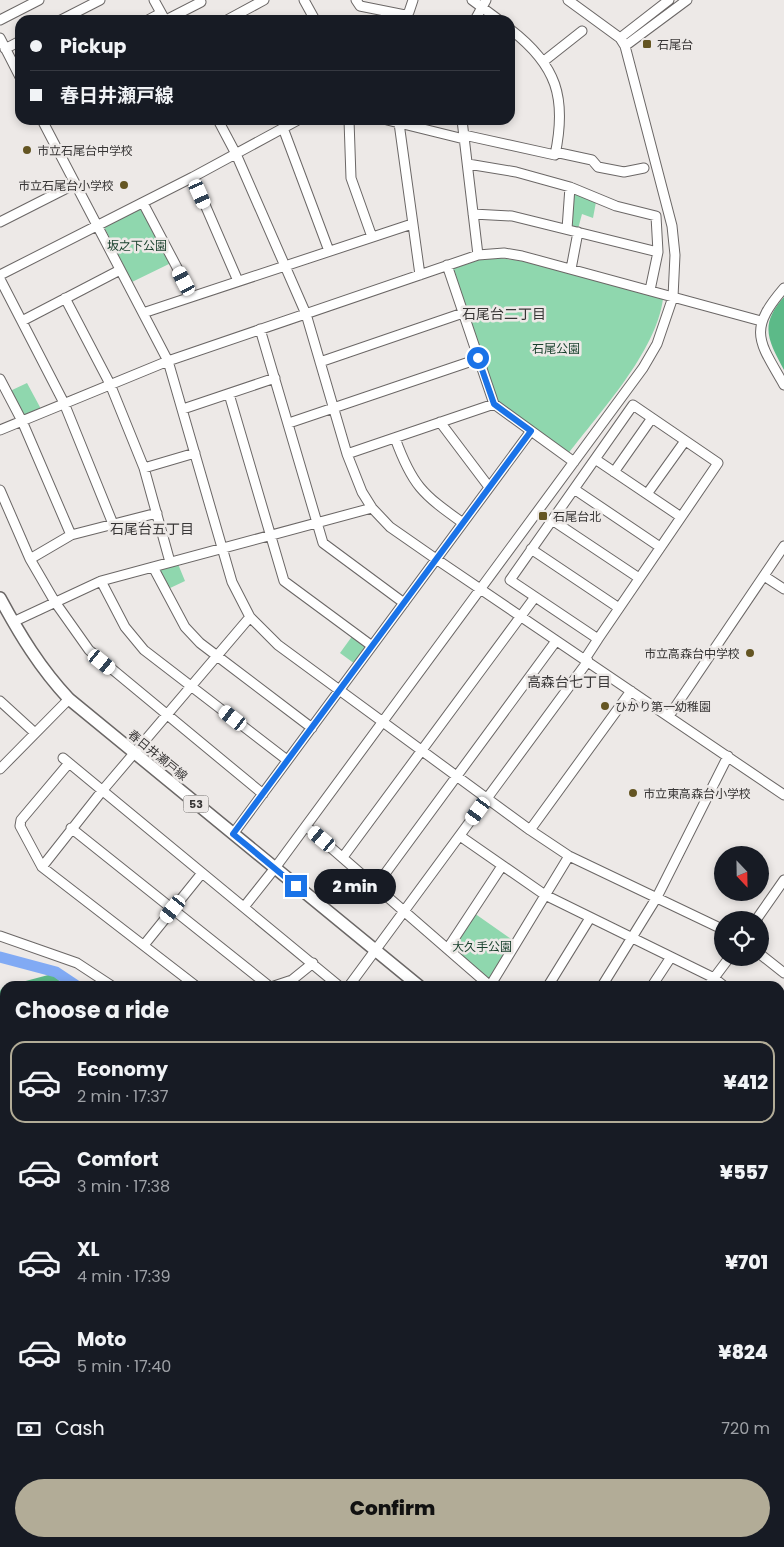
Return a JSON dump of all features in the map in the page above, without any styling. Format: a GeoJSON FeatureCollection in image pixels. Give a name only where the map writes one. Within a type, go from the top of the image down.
{"type":"FeatureCollection","features":[{"type":"Feature","properties":{"kind":"main road","name":"春日井瀬戸線"},"geometry":{"type":"LineString","coordinates":[[0,598],[30,653],[47,676],[69,699],[413,981]]}},
{"type":"Feature","properties":{"kind":"street"},"geometry":{"type":"LineString","coordinates":[[0,20],[39,0]]}},
{"type":"Feature","properties":{"kind":"street"},"geometry":{"type":"LineString","coordinates":[[71,15],[100,0]]}},
{"type":"Feature","properties":{"kind":"street"},"geometry":{"type":"LineString","coordinates":[[154,0],[162,15]]}},
{"type":"Feature","properties":{"kind":"street"},"geometry":{"type":"LineString","coordinates":[[236,15],[264,0]]}},
{"type":"Feature","properties":{"kind":"street"},"geometry":{"type":"LineString","coordinates":[[304,0],[312,15]]}},
{"type":"Feature","properties":{"kind":"street"},"geometry":{"type":"LineString","coordinates":[[356,0],[360,6],[405,15],[409,12],[413,0]]}},
{"type":"Feature","properties":{"kind":"street"},"geometry":{"type":"LineString","coordinates":[[472,0],[484,3],[495,15]]}},
{"type":"Feature","properties":{"kind":"street"},"geometry":{"type":"LineString","coordinates":[[244,907],[275,868],[643,368],[657,344],[673,297],[675,255],[672,226],[625,46],[620,38],[568,0]]}},
{"type":"Feature","properties":{"kind":"street"},"geometry":{"type":"LineString","coordinates":[[620,38],[669,0]]}},
{"type":"Feature","properties":{"kind":"street"},"geometry":{"type":"LineString","coordinates":[[625,46],[687,0]]}},
{"type":"Feature","properties":{"kind":"street"},"geometry":{"type":"LineString","coordinates":[[171,15],[201,2]]}},
{"type":"Feature","properties":{"kind":"street"},"geometry":{"type":"LineString","coordinates":[[478,15],[484,3]]}},
{"type":"Feature","properties":{"kind":"street"},"geometry":{"type":"LineString","coordinates":[[544,61],[582,31]]}},
{"type":"Feature","properties":{"kind":"street"},"geometry":{"type":"LineString","coordinates":[[515,32],[528,42],[544,61],[558,93],[560,130],[556,152]]}},
{"type":"Feature","properties":{"kind":"street"},"geometry":{"type":"LineString","coordinates":[[0,38],[15,68]]}},
{"type":"Feature","properties":{"kind":"street"},"geometry":{"type":"LineString","coordinates":[[5,49],[15,44]]}},
{"type":"Feature","properties":{"kind":"street"},"geometry":{"type":"LineString","coordinates":[[45,125],[168,360],[232,582],[250,617],[278,645],[487,799],[569,856],[714,926]]}},
{"type":"Feature","properties":{"kind":"street"},"geometry":{"type":"LineString","coordinates":[[221,125],[236,154],[306,314],[354,475],[372,508],[390,527],[436,559],[784,794]]}},
{"type":"Feature","properties":{"kind":"street"},"geometry":{"type":"LineString","coordinates":[[0,275],[193,177],[289,125]]}},
{"type":"Feature","properties":{"kind":"street"},"geometry":{"type":"LineString","coordinates":[[350,125],[351,178],[372,237]]}},
{"type":"Feature","properties":{"kind":"street"},"geometry":{"type":"LineString","coordinates":[[399,125],[420,275]]}},
{"type":"Feature","properties":{"kind":"street"},"geometry":{"type":"LineString","coordinates":[[408,125],[555,155],[556,152],[592,160],[598,167],[624,172],[644,168]]}},
{"type":"Feature","properties":{"kind":"street"},"geometry":{"type":"LineString","coordinates":[[463,125],[478,255]]}},
{"type":"Feature","properties":{"kind":"street"},"geometry":{"type":"LineString","coordinates":[[283,128],[329,251]]}},
{"type":"Feature","properties":{"kind":"street"},"geometry":{"type":"LineString","coordinates":[[468,164],[516,172],[570,187],[616,206],[656,216],[658,252],[650,290]]}},
{"type":"Feature","properties":{"kind":"street"},"geometry":{"type":"LineString","coordinates":[[193,177],[238,281]]}},
{"type":"Feature","properties":{"kind":"street"},"geometry":{"type":"LineString","coordinates":[[0,222],[75,184]]}},
{"type":"Feature","properties":{"kind":"street"},"geometry":{"type":"LineString","coordinates":[[568,229],[570,187]]}},
{"type":"Feature","properties":{"kind":"street"},"geometry":{"type":"LineString","coordinates":[[142,202],[192,296]]}},
{"type":"Feature","properties":{"kind":"street"},"geometry":{"type":"LineString","coordinates":[[473,214],[512,216],[658,252]]}},
{"type":"Feature","properties":{"kind":"street"},"geometry":{"type":"LineString","coordinates":[[144,313],[412,224]]}},
{"type":"Feature","properties":{"kind":"street"},"geometry":{"type":"LineString","coordinates":[[571,270],[578,232]]}},
{"type":"Feature","properties":{"kind":"street"},"geometry":{"type":"LineString","coordinates":[[0,430],[168,360],[478,255],[504,253],[650,290],[761,321]]}},
{"type":"Feature","properties":{"kind":"street"},"geometry":{"type":"LineString","coordinates":[[447,266],[494,404],[574,462]]}},
{"type":"Feature","properties":{"kind":"street"},"geometry":{"type":"LineString","coordinates":[[22,321],[120,270]]}},
{"type":"Feature","properties":{"kind":"street"},"geometry":{"type":"LineString","coordinates":[[0,280],[64,403],[113,524]]}},
{"type":"Feature","properties":{"kind":"street"},"geometry":{"type":"LineString","coordinates":[[784,288],[770,304],[761,321],[761,339],[784,386]]}},
{"type":"Feature","properties":{"kind":"street"},"geometry":{"type":"LineString","coordinates":[[66,298],[110,384],[144,468],[170,562]]}},
{"type":"Feature","properties":{"kind":"street"},"geometry":{"type":"LineString","coordinates":[[320,362],[463,313]]}},
{"type":"Feature","properties":{"kind":"street"},"geometry":{"type":"LineString","coordinates":[[260,330],[289,423],[322,543],[404,603]]}},
{"type":"Feature","properties":{"kind":"street"},"geometry":{"type":"LineString","coordinates":[[289,423],[478,358]]}},
{"type":"Feature","properties":{"kind":"street"},"geometry":{"type":"LineString","coordinates":[[182,409],[275,378]]}},
{"type":"Feature","properties":{"kind":"street"},"geometry":{"type":"LineString","coordinates":[[0,379],[22,421],[71,535]]}},
{"type":"Feature","properties":{"kind":"street"},"geometry":{"type":"LineString","coordinates":[[229,394],[284,581],[372,646]]}},
{"type":"Feature","properties":{"kind":"street"},"geometry":{"type":"LineString","coordinates":[[347,454],[494,404]]}},
{"type":"Feature","properties":{"kind":"street"},"geometry":{"type":"LineString","coordinates":[[353,981],[587,660],[618,608],[718,463],[633,405],[510,580],[598,639]]}},
{"type":"Feature","properties":{"kind":"street"},"geometry":{"type":"LineString","coordinates":[[614,472],[652,418]]}},
{"type":"Feature","properties":{"kind":"street"},"geometry":{"type":"LineString","coordinates":[[440,422],[489,487]]}},
{"type":"Feature","properties":{"kind":"street"},"geometry":{"type":"LineString","coordinates":[[233,834],[531,431]]}},
{"type":"Feature","properties":{"kind":"street"},"geometry":{"type":"LineString","coordinates":[[395,438],[405,468],[414,483],[428,498],[462,522]]}},
{"type":"Feature","properties":{"kind":"street"},"geometry":{"type":"LineString","coordinates":[[647,494],[685,441]]}},
{"type":"Feature","properties":{"kind":"street"},"geometry":{"type":"LineString","coordinates":[[144,468],[195,453]]}},
{"type":"Feature","properties":{"kind":"street"},"geometry":{"type":"LineString","coordinates":[[595,459],[681,517]]}},
{"type":"Feature","properties":{"kind":"street"},"geometry":{"type":"LineString","coordinates":[[574,489],[660,548]]}},
{"type":"Feature","properties":{"kind":"street"},"geometry":{"type":"LineString","coordinates":[[0,490],[30,559],[56,602],[89,650],[263,794]]}},
{"type":"Feature","properties":{"kind":"street"},"geometry":{"type":"LineString","coordinates":[[12,622],[101,581],[372,508]]}},
{"type":"Feature","properties":{"kind":"street"},"geometry":{"type":"LineString","coordinates":[[30,559],[71,535],[156,513]]}},
{"type":"Feature","properties":{"kind":"street"},"geometry":{"type":"LineString","coordinates":[[552,520],[639,578]]}},
{"type":"Feature","properties":{"kind":"street"},"geometry":{"type":"LineString","coordinates":[[669,716],[784,546]]}},
{"type":"Feature","properties":{"kind":"street"},"geometry":{"type":"LineString","coordinates":[[531,549],[618,608]]}},
{"type":"Feature","properties":{"kind":"street"},"geometry":{"type":"LineString","coordinates":[[153,567],[185,626],[216,658],[312,728]]}},
{"type":"Feature","properties":{"kind":"street"},"geometry":{"type":"LineString","coordinates":[[764,576],[784,589]]}},
{"type":"Feature","properties":{"kind":"street"},"geometry":{"type":"LineString","coordinates":[[101,581],[115,610],[144,650],[287,760]]}},
{"type":"Feature","properties":{"kind":"street"},"geometry":{"type":"LineString","coordinates":[[344,858],[535,596]]}},
{"type":"Feature","properties":{"kind":"street"},"geometry":{"type":"LineString","coordinates":[[42,867],[102,791],[168,716],[250,617]]}},
{"type":"Feature","properties":{"kind":"street"},"geometry":{"type":"LineString","coordinates":[[376,886],[556,641]]}},
{"type":"Feature","properties":{"kind":"street"},"geometry":{"type":"LineString","coordinates":[[530,830],[631,691]]}},
{"type":"Feature","properties":{"kind":"street"},"geometry":{"type":"LineString","coordinates":[[0,769],[69,699]]}},
{"type":"Feature","properties":{"kind":"street"},"geometry":{"type":"LineString","coordinates":[[0,701],[35,733]]}},
{"type":"Feature","properties":{"kind":"street"},"geometry":{"type":"LineString","coordinates":[[605,981],[657,897],[728,756]]}},
{"type":"Feature","properties":{"kind":"street"},"geometry":{"type":"LineString","coordinates":[[190,981],[42,867],[20,826],[21,820],[66,760],[333,981]]}},
{"type":"Feature","properties":{"kind":"street"},"geometry":{"type":"LineString","coordinates":[[306,826],[484,981]]}},
{"type":"Feature","properties":{"kind":"street"},"geometry":{"type":"LineString","coordinates":[[72,828],[263,981]]}},
{"type":"Feature","properties":{"kind":"street"},"geometry":{"type":"LineString","coordinates":[[460,836],[545,895],[718,981]]}},
{"type":"Feature","properties":{"kind":"street"},"geometry":{"type":"LineString","coordinates":[[493,981],[569,856]]}},
{"type":"Feature","properties":{"kind":"street"},"geometry":{"type":"LineString","coordinates":[[448,948],[502,866]]}},
{"type":"Feature","properties":{"kind":"street"},"geometry":{"type":"LineString","coordinates":[[144,945],[202,873]]}},
{"type":"Feature","properties":{"kind":"street"},"geometry":{"type":"LineString","coordinates":[[762,911],[784,880]]}},
{"type":"Feature","properties":{"kind":"street"},"geometry":{"type":"LineString","coordinates":[[551,981],[590,918]]}},
{"type":"Feature","properties":{"kind":"street"},"geometry":{"type":"LineString","coordinates":[[0,936],[77,963],[104,981]]}},
{"type":"Feature","properties":{"kind":"street"},"geometry":{"type":"LineString","coordinates":[[655,981],[671,957]]}},
{"type":"Feature","properties":{"kind":"street"},"geometry":{"type":"LineString","coordinates":[[769,961],[784,973]]}},
{"type":"Feature","properties":{"kind":"street"},"geometry":{"type":"LineString","coordinates":[[289,981],[313,963]]}},
{"type":"Feature","properties":{"kind":"street"},"geometry":{"type":"LineString","coordinates":[[712,981],[723,966]]}},
{"type":"Feature","properties":{"kind":"green space"},"geometry":{"type":"Polygon","coordinates":[[[572,192],[596,202],[593,218],[582,214],[578,229],[569,227],[572,192]]]}},
{"type":"Feature","properties":{"kind":"green space","name":"坂之下公園"},"geometry":{"type":"Polygon","coordinates":[[[140,207],[143,208],[171,263],[132,282],[104,227],[140,207]]]}},
{"type":"Feature","properties":{"kind":"green space","name":"石尾公園"},"geometry":{"type":"Polygon","coordinates":[[[499,258],[522,261],[663,299],[650,340],[638,360],[625,381],[568,454],[498,403],[452,269],[479,260],[499,258]]]}},
{"type":"Feature","properties":{"kind":"green space"},"geometry":{"type":"Polygon","coordinates":[[[784,297],[784,370],[770,341],[769,324],[776,307],[784,297]]]}},
{"type":"Feature","properties":{"kind":"green space"},"geometry":{"type":"Polygon","coordinates":[[[27,383],[41,409],[24,416],[10,391],[27,383]]]}},
{"type":"Feature","properties":{"kind":"green space"},"geometry":{"type":"Polygon","coordinates":[[[178,564],[185,581],[168,589],[158,571],[178,564]]]}},
{"type":"Feature","properties":{"kind":"green space"},"geometry":{"type":"Polygon","coordinates":[[[353,635],[367,648],[355,664],[340,653],[353,635]]]}},
{"type":"Feature","properties":{"kind":"green space","name":"大久手公園"},"geometry":{"type":"Polygon","coordinates":[[[474,913],[514,941],[488,981],[452,947],[474,913]]]}},
{"type":"Feature","properties":{"kind":"green space"},"geometry":{"type":"Polygon","coordinates":[[[52,974],[60,981],[26,981],[52,974]]]}},
{"type":"Feature","properties":{"kind":"waterway"},"geometry":{"type":"LineString","coordinates":[[0,957],[56,972],[70,981]]}},
{"type":"Feature","properties":{"kind":"place","name":"石尾台"},"geometry":{"type":"Point","coordinates":[647,44]}},
{"type":"Feature","properties":{"kind":"place","name":"市立石尾台中学校"},"geometry":{"type":"Point","coordinates":[27,150]}},
{"type":"Feature","properties":{"kind":"place","name":"市立石尾台小学校"},"geometry":{"type":"Point","coordinates":[124,185]}},
{"type":"Feature","properties":{"kind":"place","name":"石尾台北"},"geometry":{"type":"Point","coordinates":[543,516]}},
{"type":"Feature","properties":{"kind":"place","name":"市立高森台中学校"},"geometry":{"type":"Point","coordinates":[750,653]}},
{"type":"Feature","properties":{"kind":"place","name":"ひかり第一幼稚園"},"geometry":{"type":"Point","coordinates":[605,706]}},
{"type":"Feature","properties":{"kind":"place","name":"市立東高森台小学校"},"geometry":{"type":"Point","coordinates":[633,793]}},
{"type":"Feature","properties":{"kind":"district","name":"石尾台二丁目"},"geometry":{"type":"Point","coordinates":[504,314]}},
{"type":"Feature","properties":{"kind":"district","name":"石尾台五丁目"},"geometry":{"type":"Point","coordinates":[152,529]}},
{"type":"Feature","properties":{"kind":"district","name":"高森台七丁目"},"geometry":{"type":"Point","coordinates":[569,682]}},
{"type":"Feature","properties":{"kind":"route"},"geometry":{"type":"LineString","coordinates":[[296,886],[233,834],[531,431],[494,404],[478,358]]}}]}
